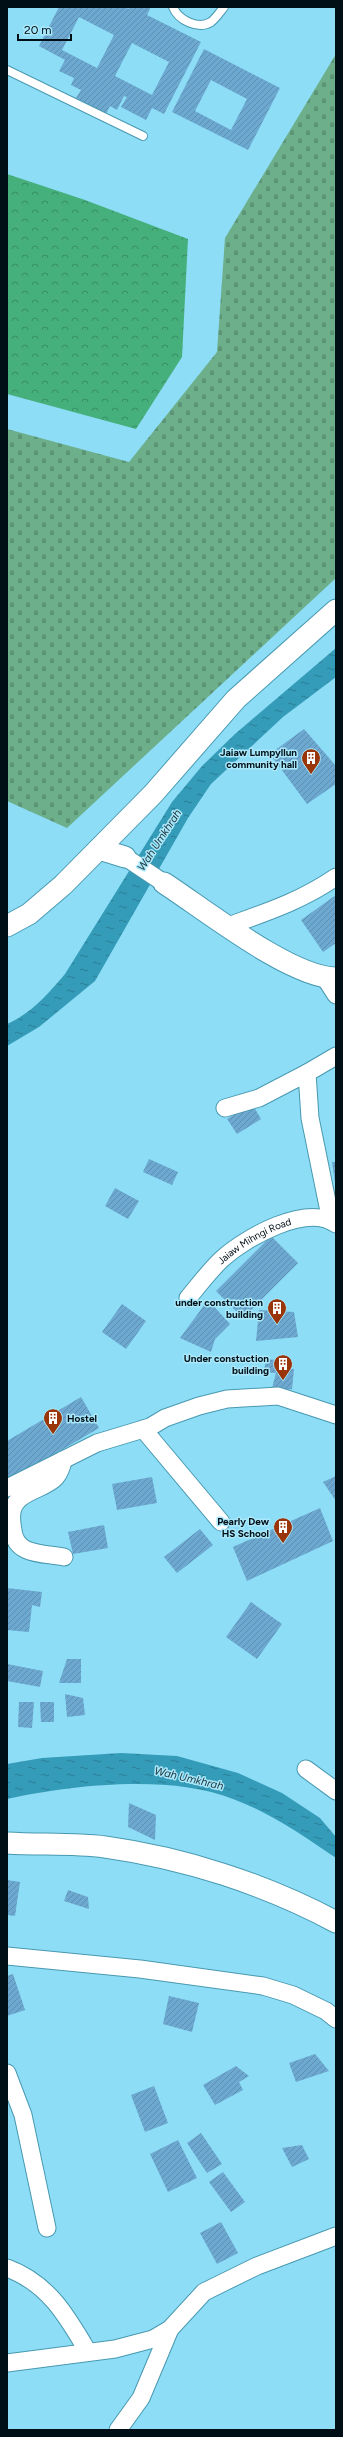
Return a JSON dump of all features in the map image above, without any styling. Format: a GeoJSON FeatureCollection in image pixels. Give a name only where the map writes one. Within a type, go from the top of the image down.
{"type":"FeatureCollection","features":[{"type":"Feature","properties":{"kind":"street"},"geometry":{"type":"LineString","coordinates":[[7,926],[29,914],[99,849],[153,794],[236,699],[336,610]]}},
{"type":"Feature","properties":{"kind":"street"},"geometry":{"type":"LineString","coordinates":[[99,849],[125,857],[228,926],[295,967],[332,983]]}},
{"type":"Feature","properties":{"kind":"street"},"geometry":{"type":"LineString","coordinates":[[228,926],[313,893],[336,876]]}},
{"type":"Feature","properties":{"kind":"street"},"geometry":{"type":"LineString","coordinates":[[225,1108],[258,1098],[307,1073],[336,1056]]}},
{"type":"Feature","properties":{"kind":"street"},"geometry":{"type":"LineString","coordinates":[[307,1073],[310,1118],[334,1223]]}},
{"type":"Feature","properties":{"kind":"street","name":"Jaiaw Mihngi Road"},"geometry":{"type":"LineString","coordinates":[[188,1298],[222,1259],[257,1234],[302,1218],[334,1223]]}},
{"type":"Feature","properties":{"kind":"street"},"geometry":{"type":"LineString","coordinates":[[7,1488],[97,1443],[143,1429],[179,1413],[227,1399],[278,1396],[336,1414]]}},
{"type":"Feature","properties":{"kind":"street"},"geometry":{"type":"LineString","coordinates":[[143,1429],[221,1522]]}},
{"type":"Feature","properties":{"kind":"street"},"geometry":{"type":"LineString","coordinates":[[63,1460],[56,1477],[20,1498],[14,1504],[11,1512],[14,1539],[18,1546],[25,1550],[64,1557]]}},
{"type":"Feature","properties":{"kind":"street"},"geometry":{"type":"LineString","coordinates":[[306,1769],[336,1791]]}},
{"type":"Feature","properties":{"kind":"street"},"geometry":{"type":"LineString","coordinates":[[7,1843],[104,1847],[168,1859],[257,1886],[336,1922]]}},
{"type":"Feature","properties":{"kind":"street"},"geometry":{"type":"LineString","coordinates":[[7,1956],[140,1969],[264,1986],[293,1995],[326,2011],[336,2020]]}},
{"type":"Feature","properties":{"kind":"street"},"geometry":{"type":"LineString","coordinates":[[7,2073],[24,2115],[47,2228]]}},
{"type":"Feature","properties":{"kind":"street"},"geometry":{"type":"LineString","coordinates":[[7,2363],[115,2349],[153,2339],[170,2329],[204,2292],[257,2266],[336,2236]]}},
{"type":"Feature","properties":{"kind":"street"},"geometry":{"type":"LineString","coordinates":[[7,2268],[48,2292],[68,2318],[88,2352]]}},
{"type":"Feature","properties":{"kind":"street"},"geometry":{"type":"LineString","coordinates":[[118,2430],[141,2398],[170,2329]]}},
{"type":"Feature","properties":{"kind":"lane"},"geometry":{"type":"LineString","coordinates":[[172,7],[175,14],[188,22],[199,24],[210,23],[224,7]]}},
{"type":"Feature","properties":{"kind":"lane"},"geometry":{"type":"LineString","coordinates":[[7,70],[143,136]]}},
{"type":"Feature","properties":{"kind":"green space"},"geometry":{"type":"Polygon","coordinates":[[[336,54],[336,578],[67,828],[7,801],[7,429],[129,462],[217,352],[225,238],[336,54]]]}},
{"type":"Feature","properties":{"kind":"green space"},"geometry":{"type":"Polygon","coordinates":[[[7,174],[85,200],[188,239],[182,357],[136,429],[7,394],[7,174]]]}},
{"type":"Feature","properties":{"kind":"water","name":"Wah Umkhrah"},"geometry":{"type":"Polygon","coordinates":[[[336,648],[336,677],[283,717],[211,784],[188,818],[95,981],[39,1027],[7,1046],[7,1024],[16,1020],[32,1009],[46,996],[65,974],[172,802],[202,766],[235,734],[336,648]]]}},
{"type":"Feature","properties":{"kind":"water","name":"Wah Umkhrah"},"geometry":{"type":"Polygon","coordinates":[[[121,1753],[177,1756],[238,1773],[282,1793],[320,1818],[336,1837],[336,1858],[311,1841],[260,1811],[233,1799],[208,1791],[180,1786],[121,1784],[90,1786],[7,1799],[7,1764],[42,1758],[121,1753]]]}},
{"type":"Feature","properties":{"kind":"building"},"geometry":{"type":"Polygon","coordinates":[[[59,7],[124,7],[129,9],[130,7],[151,7],[147,15],[201,42],[164,114],[152,108],[146,120],[121,107],[127,97],[124,96],[117,110],[110,106],[106,114],[76,98],[81,90],[71,85],[74,78],[59,71],[65,60],[39,46],[59,7]],[[79,17],[62,50],[97,68],[114,35],[79,17]],[[132,43],[115,76],[152,95],[169,62],[132,43]]]}},
{"type":"Feature","properties":{"kind":"building"},"geometry":{"type":"Polygon","coordinates":[[[204,49],[280,88],[248,150],[172,112],[204,49]],[[211,80],[195,111],[231,130],[247,99],[211,80]]]}},
{"type":"Feature","properties":{"kind":"building","name":"Jaiaw Lumpyllun community hall"},"geometry":{"type":"Polygon","coordinates":[[[304,729],[336,766],[336,784],[307,804],[270,754],[304,729]]]}},
{"type":"Feature","properties":{"kind":"building"},"geometry":{"type":"Polygon","coordinates":[[[336,895],[336,943],[323,952],[301,920],[336,895]]]}},
{"type":"Feature","properties":{"kind":"building"},"geometry":{"type":"Polygon","coordinates":[[[252,1104],[261,1119],[237,1134],[227,1119],[252,1104]]]}},
{"type":"Feature","properties":{"kind":"building"},"geometry":{"type":"Polygon","coordinates":[[[149,1159],[178,1172],[172,1185],[143,1172],[149,1159]]]}},
{"type":"Feature","properties":{"kind":"building"},"geometry":{"type":"Polygon","coordinates":[[[332,1162],[336,1162],[336,1182],[335,1182],[332,1162]]]}},
{"type":"Feature","properties":{"kind":"building"},"geometry":{"type":"Polygon","coordinates":[[[115,1188],[139,1201],[128,1219],[105,1206],[115,1188]]]}},
{"type":"Feature","properties":{"kind":"building"},"geometry":{"type":"Polygon","coordinates":[[[271,1236],[298,1263],[243,1318],[216,1291],[271,1236]]]}},
{"type":"Feature","properties":{"kind":"building"},"geometry":{"type":"Polygon","coordinates":[[[208,1300],[230,1324],[215,1339],[211,1352],[180,1338],[208,1300]]]}},
{"type":"Feature","properties":{"kind":"building"},"geometry":{"type":"Polygon","coordinates":[[[122,1304],[146,1321],[126,1349],[102,1332],[122,1304]]]}},
{"type":"Feature","properties":{"kind":"building","name":"under construction building"},"geometry":{"type":"Polygon","coordinates":[[[259,1310],[294,1312],[298,1337],[256,1341],[259,1310]]]}},
{"type":"Feature","properties":{"kind":"building","name":"Under constuction building"},"geometry":{"type":"Polygon","coordinates":[[[266,1359],[284,1361],[284,1369],[294,1369],[292,1389],[271,1392],[276,1373],[264,1372],[266,1359]]]}},
{"type":"Feature","properties":{"kind":"building","name":"Hostel"},"geometry":{"type":"Polygon","coordinates":[[[81,1397],[99,1428],[7,1482],[7,1441],[81,1397]]]}},
{"type":"Feature","properties":{"kind":"building"},"geometry":{"type":"Polygon","coordinates":[[[336,1476],[336,1501],[323,1482],[336,1476]]]}},
{"type":"Feature","properties":{"kind":"building"},"geometry":{"type":"Polygon","coordinates":[[[152,1477],[157,1503],[117,1510],[112,1484],[152,1477]]]}},
{"type":"Feature","properties":{"kind":"building","name":"Pearly Dew HS School"},"geometry":{"type":"Polygon","coordinates":[[[320,1508],[333,1541],[247,1581],[233,1547],[320,1508]]]}},
{"type":"Feature","properties":{"kind":"building"},"geometry":{"type":"Polygon","coordinates":[[[104,1525],[108,1548],[73,1554],[68,1532],[104,1525]]]}},
{"type":"Feature","properties":{"kind":"building"},"geometry":{"type":"Polygon","coordinates":[[[200,1529],[213,1545],[177,1573],[164,1557],[200,1529]]]}},
{"type":"Feature","properties":{"kind":"building"},"geometry":{"type":"Polygon","coordinates":[[[7,1588],[42,1592],[40,1607],[32,1605],[29,1632],[7,1630],[7,1588]]]}},
{"type":"Feature","properties":{"kind":"building"},"geometry":{"type":"Polygon","coordinates":[[[251,1602],[282,1624],[257,1659],[226,1637],[251,1602]]]}},
{"type":"Feature","properties":{"kind":"building"},"geometry":{"type":"Polygon","coordinates":[[[67,1659],[81,1659],[81,1683],[59,1683],[67,1659]]]}},
{"type":"Feature","properties":{"kind":"building"},"geometry":{"type":"Polygon","coordinates":[[[7,1664],[43,1671],[40,1687],[7,1681],[7,1664]]]}},
{"type":"Feature","properties":{"kind":"building"},"geometry":{"type":"Polygon","coordinates":[[[65,1694],[83,1698],[85,1715],[67,1717],[65,1694]]]}},
{"type":"Feature","properties":{"kind":"building"},"geometry":{"type":"Polygon","coordinates":[[[19,1702],[34,1702],[32,1728],[18,1727],[19,1702]]]}},
{"type":"Feature","properties":{"kind":"building"},"geometry":{"type":"Polygon","coordinates":[[[40,1702],[54,1702],[54,1722],[41,1722],[40,1702]]]}},
{"type":"Feature","properties":{"kind":"building"},"geometry":{"type":"Polygon","coordinates":[[[129,1803],[156,1815],[155,1840],[128,1827],[129,1803]]]}},
{"type":"Feature","properties":{"kind":"building"},"geometry":{"type":"Polygon","coordinates":[[[7,1880],[20,1882],[15,1916],[7,1915],[7,1880]]]}},
{"type":"Feature","properties":{"kind":"building"},"geometry":{"type":"Polygon","coordinates":[[[68,1890],[88,1897],[89,1909],[64,1901],[68,1890]]]}},
{"type":"Feature","properties":{"kind":"building"},"geometry":{"type":"Polygon","coordinates":[[[13,1974],[25,2010],[7,2016],[7,1976],[13,1974]]]}},
{"type":"Feature","properties":{"kind":"building"},"geometry":{"type":"Polygon","coordinates":[[[169,1996],[199,2003],[192,2032],[163,2024],[169,1996]]]}},
{"type":"Feature","properties":{"kind":"building"},"geometry":{"type":"Polygon","coordinates":[[[315,2054],[329,2071],[296,2082],[289,2063],[315,2054]]]}},
{"type":"Feature","properties":{"kind":"building"},"geometry":{"type":"Polygon","coordinates":[[[236,2066],[249,2076],[239,2082],[243,2090],[215,2105],[203,2085],[236,2066]]]}},
{"type":"Feature","properties":{"kind":"building"},"geometry":{"type":"Polygon","coordinates":[[[154,2086],[168,2123],[145,2132],[131,2095],[154,2086]]]}},
{"type":"Feature","properties":{"kind":"building"},"geometry":{"type":"Polygon","coordinates":[[[201,2133],[222,2164],[207,2173],[187,2143],[201,2133]]]}},
{"type":"Feature","properties":{"kind":"building"},"geometry":{"type":"Polygon","coordinates":[[[178,2140],[197,2178],[168,2192],[150,2154],[178,2140]]]}},
{"type":"Feature","properties":{"kind":"building"},"geometry":{"type":"Polygon","coordinates":[[[302,2145],[309,2159],[292,2167],[282,2148],[302,2145]]]}},
{"type":"Feature","properties":{"kind":"building"},"geometry":{"type":"Polygon","coordinates":[[[223,2172],[245,2202],[231,2212],[209,2182],[223,2172]]]}},
{"type":"Feature","properties":{"kind":"building"},"geometry":{"type":"Polygon","coordinates":[[[221,2222],[238,2253],[217,2264],[200,2233],[221,2222]]]}},
{"type":"Feature","properties":{"kind":"place","name":"Jaiaw Lumpyllun community hall"},"geometry":{"type":"Point","coordinates":[311,775]}},
{"type":"Feature","properties":{"kind":"place","name":"under construction building"},"geometry":{"type":"Point","coordinates":[277,1325]}},
{"type":"Feature","properties":{"kind":"place","name":"Under constuction building"},"geometry":{"type":"Point","coordinates":[283,1381]}},
{"type":"Feature","properties":{"kind":"place","name":"Hostel"},"geometry":{"type":"Point","coordinates":[53,1435]}},
{"type":"Feature","properties":{"kind":"place","name":"Pearly Dew HS School"},"geometry":{"type":"Point","coordinates":[283,1544]}}]}
